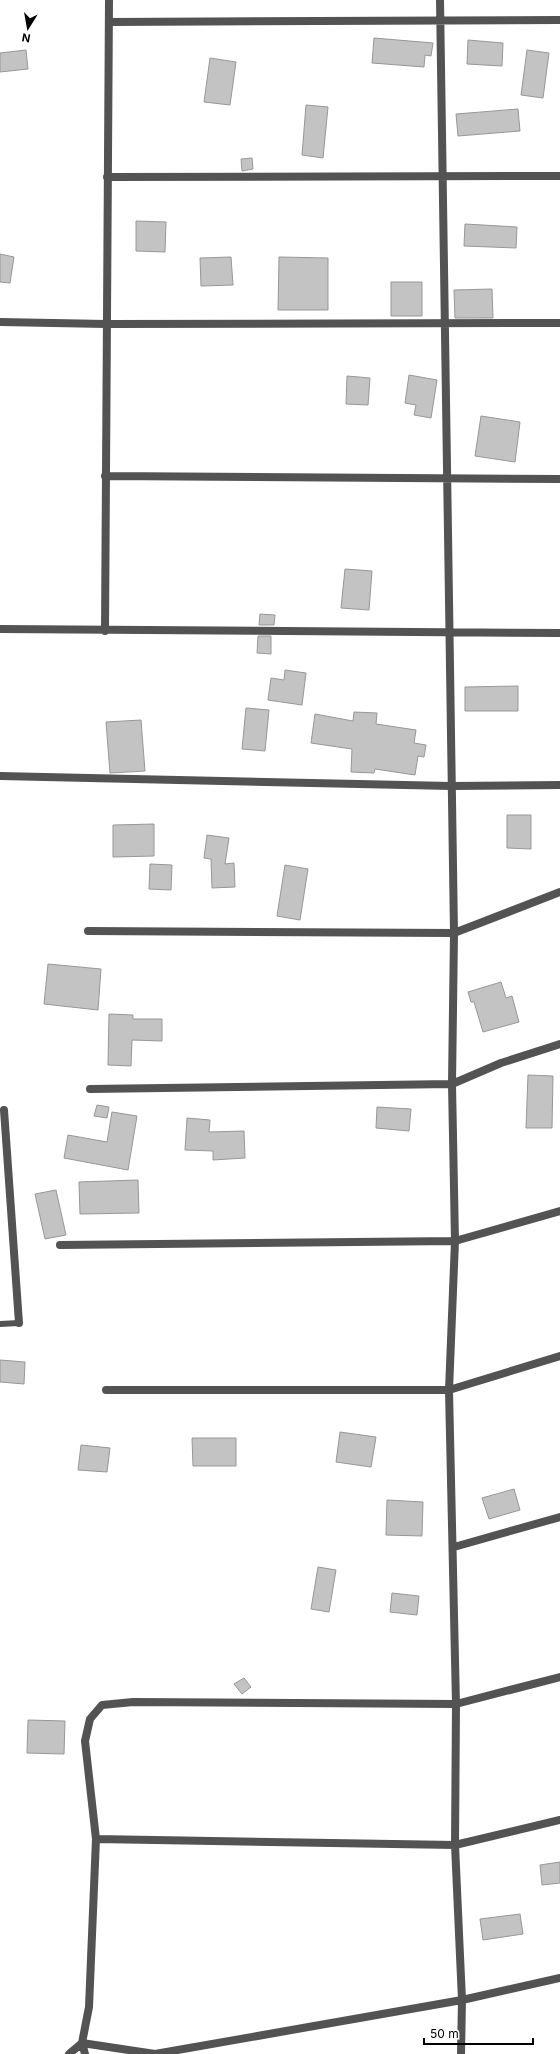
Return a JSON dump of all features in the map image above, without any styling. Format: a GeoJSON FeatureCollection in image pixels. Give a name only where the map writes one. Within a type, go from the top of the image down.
{"type":"FeatureCollection","features":[{"type":"Feature","properties":{"kind":"street"},"geometry":{"type":"LineString","coordinates":[[105,631],[109,0]]}},
{"type":"Feature","properties":{"kind":"street"},"geometry":{"type":"LineString","coordinates":[[440,0],[441,176],[451,631],[451,786],[454,933],[452,1084],[455,1242],[449,1390],[454,1547],[456,1704],[455,1845],[462,2000],[461,2054]]}},
{"type":"Feature","properties":{"kind":"street"},"geometry":{"type":"LineString","coordinates":[[109,22],[560,20]]}},
{"type":"Feature","properties":{"kind":"street"},"geometry":{"type":"LineString","coordinates":[[107,177],[560,176]]}},
{"type":"Feature","properties":{"kind":"street"},"geometry":{"type":"LineString","coordinates":[[0,322],[106,324],[560,323]]}},
{"type":"Feature","properties":{"kind":"street"},"geometry":{"type":"LineString","coordinates":[[105,476],[447,477],[560,479]]}},
{"type":"Feature","properties":{"kind":"street"},"geometry":{"type":"LineString","coordinates":[[0,629],[105,631],[451,631],[560,633]]}},
{"type":"Feature","properties":{"kind":"street"},"geometry":{"type":"LineString","coordinates":[[0,776],[451,786],[560,785]]}},
{"type":"Feature","properties":{"kind":"street"},"geometry":{"type":"LineString","coordinates":[[88,931],[454,933],[560,892]]}},
{"type":"Feature","properties":{"kind":"street"},"geometry":{"type":"LineString","coordinates":[[90,1089],[452,1084],[501,1064],[560,1044]]}},
{"type":"Feature","properties":{"kind":"street"},"geometry":{"type":"LineString","coordinates":[[2,1110],[19,1323]]}},
{"type":"Feature","properties":{"kind":"street"},"geometry":{"type":"LineString","coordinates":[[60,1245],[455,1242],[560,1211]]}},
{"type":"Feature","properties":{"kind":"street"},"geometry":{"type":"LineString","coordinates":[[106,1390],[449,1390],[560,1356]]}},
{"type":"Feature","properties":{"kind":"street"},"geometry":{"type":"LineString","coordinates":[[454,1547],[560,1517]]}},
{"type":"Feature","properties":{"kind":"street"},"geometry":{"type":"LineString","coordinates":[[85,2054],[82,2043],[89,2007],[96,1840],[85,1741],[90,1719],[102,1705],[132,1702],[456,1704],[560,1676]]}},
{"type":"Feature","properties":{"kind":"street"},"geometry":{"type":"LineString","coordinates":[[96,1840],[455,1845],[560,1820]]}},
{"type":"Feature","properties":{"kind":"street"},"geometry":{"type":"LineString","coordinates":[[69,2054],[82,2043],[155,2054],[462,2000],[560,1978]]}},
{"type":"Feature","properties":{"kind":"lane"},"geometry":{"type":"LineString","coordinates":[[0,1324],[19,1323]]}},
{"type":"Feature","properties":{"kind":"building"},"geometry":{"type":"Polygon","coordinates":[[[374,38],[433,43],[431,56],[425,55],[424,67],[372,63],[374,38]]]}},
{"type":"Feature","properties":{"kind":"building"},"geometry":{"type":"Polygon","coordinates":[[[468,40],[503,43],[502,66],[467,64],[468,40]]]}},
{"type":"Feature","properties":{"kind":"building"},"geometry":{"type":"Polygon","coordinates":[[[26,50],[28,69],[0,72],[0,53],[26,50]]]}},
{"type":"Feature","properties":{"kind":"building"},"geometry":{"type":"Polygon","coordinates":[[[527,50],[549,53],[543,98],[521,95],[527,50]]]}},
{"type":"Feature","properties":{"kind":"building"},"geometry":{"type":"Polygon","coordinates":[[[210,58],[236,62],[230,105],[204,102],[210,58]]]}},
{"type":"Feature","properties":{"kind":"building"},"geometry":{"type":"Polygon","coordinates":[[[306,105],[328,107],[323,158],[302,155],[306,105]]]}},
{"type":"Feature","properties":{"kind":"building"},"geometry":{"type":"Polygon","coordinates":[[[518,109],[520,131],[458,136],[456,114],[518,109]]]}},
{"type":"Feature","properties":{"kind":"building"},"geometry":{"type":"Polygon","coordinates":[[[252,158],[253,169],[242,171],[241,159],[252,158]]]}},
{"type":"Feature","properties":{"kind":"building"},"geometry":{"type":"Polygon","coordinates":[[[136,221],[166,222],[165,252],[136,251],[136,221]]]}},
{"type":"Feature","properties":{"kind":"building"},"geometry":{"type":"Polygon","coordinates":[[[465,224],[517,227],[516,248],[464,246],[465,224]]]}},
{"type":"Feature","properties":{"kind":"building"},"geometry":{"type":"Polygon","coordinates":[[[0,254],[14,257],[10,283],[0,282],[0,254]]]}},
{"type":"Feature","properties":{"kind":"building"},"geometry":{"type":"Polygon","coordinates":[[[231,257],[233,285],[201,286],[200,258],[231,257]]]}},
{"type":"Feature","properties":{"kind":"building"},"geometry":{"type":"Polygon","coordinates":[[[279,257],[328,258],[328,310],[278,310],[279,257]]]}},
{"type":"Feature","properties":{"kind":"building"},"geometry":{"type":"Polygon","coordinates":[[[391,282],[422,282],[422,316],[391,316],[391,282]]]}},
{"type":"Feature","properties":{"kind":"building"},"geometry":{"type":"Polygon","coordinates":[[[492,289],[493,318],[455,318],[454,290],[492,289]]]}},
{"type":"Feature","properties":{"kind":"building"},"geometry":{"type":"Polygon","coordinates":[[[409,375],[437,380],[431,418],[414,415],[416,405],[405,403],[409,375]]]}},
{"type":"Feature","properties":{"kind":"building"},"geometry":{"type":"Polygon","coordinates":[[[347,376],[370,378],[368,405],[346,404],[347,376]]]}},
{"type":"Feature","properties":{"kind":"building"},"geometry":{"type":"Polygon","coordinates":[[[481,416],[520,422],[515,462],[475,456],[481,416]]]}},
{"type":"Feature","properties":{"kind":"building"},"geometry":{"type":"Polygon","coordinates":[[[345,569],[372,571],[369,610],[341,608],[345,569]]]}},
{"type":"Feature","properties":{"kind":"building"},"geometry":{"type":"Polygon","coordinates":[[[260,614],[275,615],[274,625],[259,625],[260,614]]]}},
{"type":"Feature","properties":{"kind":"building"},"geometry":{"type":"Polygon","coordinates":[[[258,636],[271,636],[271,654],[257,653],[258,636]]]}},
{"type":"Feature","properties":{"kind":"building"},"geometry":{"type":"Polygon","coordinates":[[[285,670],[306,673],[302,705],[268,700],[271,678],[284,680],[285,670]]]}},
{"type":"Feature","properties":{"kind":"building"},"geometry":{"type":"Polygon","coordinates":[[[518,686],[518,711],[465,711],[465,687],[518,686]]]}},
{"type":"Feature","properties":{"kind":"building"},"geometry":{"type":"Polygon","coordinates":[[[246,708],[269,710],[265,751],[242,749],[246,708]]]}},
{"type":"Feature","properties":{"kind":"building"},"geometry":{"type":"Polygon","coordinates":[[[354,712],[377,713],[376,724],[416,730],[414,743],[426,745],[424,757],[418,756],[415,775],[375,769],[374,773],[351,772],[352,749],[311,743],[315,714],[353,721],[354,712]]]}},
{"type":"Feature","properties":{"kind":"building"},"geometry":{"type":"Polygon","coordinates":[[[141,720],[145,771],[110,773],[106,722],[141,720]]]}},
{"type":"Feature","properties":{"kind":"building"},"geometry":{"type":"Polygon","coordinates":[[[507,815],[531,815],[531,849],[507,848],[507,815]]]}},
{"type":"Feature","properties":{"kind":"building"},"geometry":{"type":"Polygon","coordinates":[[[154,824],[154,856],[113,857],[113,825],[154,824]]]}},
{"type":"Feature","properties":{"kind":"building"},"geometry":{"type":"Polygon","coordinates":[[[207,835],[229,838],[225,864],[234,863],[235,887],[212,888],[211,859],[204,858],[207,835]]]}},
{"type":"Feature","properties":{"kind":"building"},"geometry":{"type":"Polygon","coordinates":[[[150,864],[172,865],[171,890],[149,889],[150,864]]]}},
{"type":"Feature","properties":{"kind":"building"},"geometry":{"type":"Polygon","coordinates":[[[285,865],[308,869],[300,920],[277,916],[285,865]]]}},
{"type":"Feature","properties":{"kind":"building"},"geometry":{"type":"Polygon","coordinates":[[[48,964],[101,969],[98,1010],[44,1004],[48,964]]]}},
{"type":"Feature","properties":{"kind":"building"},"geometry":{"type":"Polygon","coordinates":[[[501,982],[506,998],[512,996],[519,1022],[483,1032],[474,1002],[471,1002],[468,992],[501,982]]]}},
{"type":"Feature","properties":{"kind":"building"},"geometry":{"type":"Polygon","coordinates":[[[109,1014],[133,1015],[133,1019],[162,1019],[162,1041],[132,1040],[131,1066],[108,1065],[109,1014]]]}},
{"type":"Feature","properties":{"kind":"building"},"geometry":{"type":"Polygon","coordinates":[[[528,1075],[553,1076],[552,1128],[526,1128],[528,1075]]]}},
{"type":"Feature","properties":{"kind":"building"},"geometry":{"type":"Polygon","coordinates":[[[97,1105],[109,1107],[107,1118],[94,1116],[97,1105]]]}},
{"type":"Feature","properties":{"kind":"building"},"geometry":{"type":"Polygon","coordinates":[[[377,1107],[411,1109],[409,1131],[376,1128],[377,1107]]]}},
{"type":"Feature","properties":{"kind":"building"},"geometry":{"type":"Polygon","coordinates":[[[112,1112],[137,1116],[128,1170],[64,1158],[68,1135],[107,1142],[112,1112]]]}},
{"type":"Feature","properties":{"kind":"building"},"geometry":{"type":"Polygon","coordinates":[[[187,1118],[210,1120],[209,1132],[244,1131],[245,1158],[213,1160],[213,1151],[185,1150],[187,1118]]]}},
{"type":"Feature","properties":{"kind":"building"},"geometry":{"type":"Polygon","coordinates":[[[138,1180],[139,1213],[80,1214],[79,1182],[138,1180]]]}},
{"type":"Feature","properties":{"kind":"building"},"geometry":{"type":"Polygon","coordinates":[[[56,1190],[66,1235],[45,1239],[35,1194],[56,1190]]]}},
{"type":"Feature","properties":{"kind":"building"},"geometry":{"type":"Polygon","coordinates":[[[0,1360],[25,1362],[24,1384],[0,1382],[0,1360]]]}},
{"type":"Feature","properties":{"kind":"building"},"geometry":{"type":"Polygon","coordinates":[[[340,1432],[376,1437],[371,1467],[336,1462],[340,1432]]]}},
{"type":"Feature","properties":{"kind":"building"},"geometry":{"type":"Polygon","coordinates":[[[192,1438],[236,1438],[236,1466],[193,1466],[192,1438]]]}},
{"type":"Feature","properties":{"kind":"building"},"geometry":{"type":"Polygon","coordinates":[[[81,1445],[110,1448],[107,1472],[78,1470],[81,1445]]]}},
{"type":"Feature","properties":{"kind":"building"},"geometry":{"type":"Polygon","coordinates":[[[514,1489],[520,1510],[489,1519],[482,1498],[514,1489]]]}},
{"type":"Feature","properties":{"kind":"building"},"geometry":{"type":"Polygon","coordinates":[[[387,1500],[423,1502],[422,1536],[386,1535],[387,1500]]]}},
{"type":"Feature","properties":{"kind":"building"},"geometry":{"type":"Polygon","coordinates":[[[318,1567],[336,1570],[329,1612],[311,1609],[318,1567]]]}},
{"type":"Feature","properties":{"kind":"building"},"geometry":{"type":"Polygon","coordinates":[[[392,1593],[419,1596],[417,1615],[390,1612],[392,1593]]]}},
{"type":"Feature","properties":{"kind":"building"},"geometry":{"type":"Polygon","coordinates":[[[244,1678],[251,1687],[242,1694],[234,1684],[244,1678]]]}},
{"type":"Feature","properties":{"kind":"building"},"geometry":{"type":"Polygon","coordinates":[[[28,1720],[65,1721],[64,1754],[27,1753],[28,1720]]]}},
{"type":"Feature","properties":{"kind":"building"},"geometry":{"type":"Polygon","coordinates":[[[560,1862],[560,1883],[542,1885],[540,1865],[560,1862]]]}},
{"type":"Feature","properties":{"kind":"building"},"geometry":{"type":"Polygon","coordinates":[[[520,1914],[523,1934],[483,1940],[480,1919],[520,1914]]]}}]}
